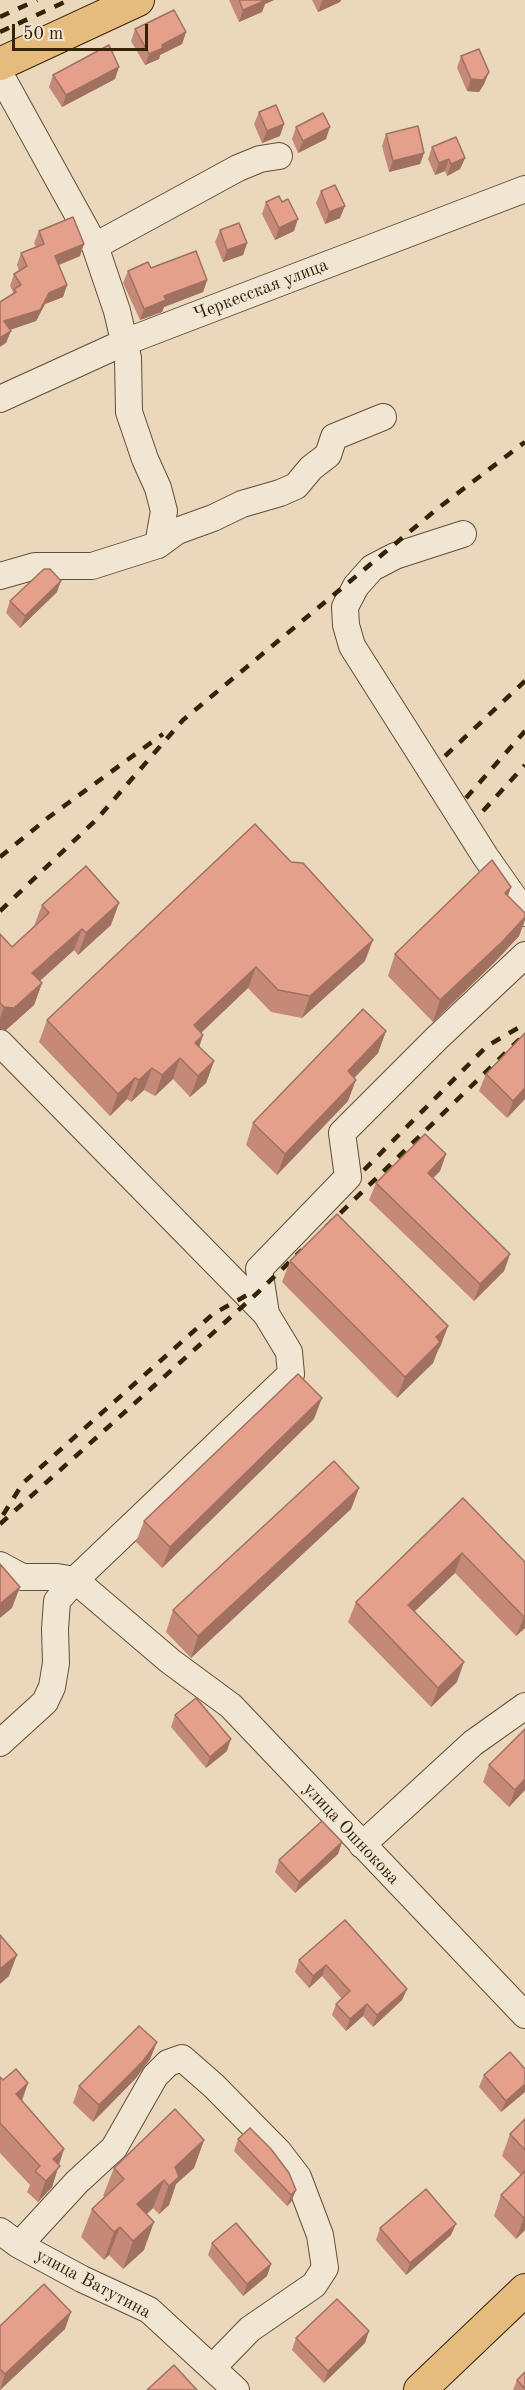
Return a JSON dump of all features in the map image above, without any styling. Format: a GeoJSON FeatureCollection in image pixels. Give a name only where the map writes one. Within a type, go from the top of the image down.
{"type":"FeatureCollection","features":[{"type":"Feature","properties":{"kind":"main road"},"geometry":{"type":"LineString","coordinates":[[0,64],[138,0]]}},
{"type":"Feature","properties":{"kind":"main road"},"geometry":{"type":"LineString","coordinates":[[420,2390],[525,2290]]}},
{"type":"Feature","properties":{"kind":"street"},"geometry":{"type":"LineString","coordinates":[[0,74],[95,246],[117,311],[128,358],[129,412],[145,459],[158,488],[164,511],[158,545]]}},
{"type":"Feature","properties":{"kind":"street"},"geometry":{"type":"LineString","coordinates":[[95,246],[238,168],[260,159],[279,156]]}},
{"type":"Feature","properties":{"kind":"street","name":"Черкесская улица"},"geometry":{"type":"LineString","coordinates":[[0,399],[125,342],[525,189]]}},
{"type":"Feature","properties":{"kind":"street"},"geometry":{"type":"LineString","coordinates":[[0,576],[36,566],[92,566],[158,545],[177,531],[213,518],[242,504],[296,486],[311,468],[328,455],[334,437],[383,417]]}},
{"type":"Feature","properties":{"kind":"street"},"geometry":{"type":"LineString","coordinates":[[463,534],[395,556],[372,568],[356,585],[345,607],[346,625],[351,646],[484,856],[525,913]]}},
{"type":"Feature","properties":{"kind":"street"},"geometry":{"type":"LineString","coordinates":[[266,1314],[259,1269],[348,1177],[342,1132],[525,955]]}},
{"type":"Feature","properties":{"kind":"street"},"geometry":{"type":"LineString","coordinates":[[0,1043],[266,1314],[289,1352],[291,1374],[75,1580],[57,1601],[56,1663],[52,1687],[45,1702],[0,1743]]}},
{"type":"Feature","properties":{"kind":"street"},"geometry":{"type":"LineString","coordinates":[[0,1565],[22,1576],[57,1576],[75,1580]]}},
{"type":"Feature","properties":{"kind":"street","name":"улица Ошнокова"},"geometry":{"type":"LineString","coordinates":[[75,1580],[170,1661],[231,1706],[525,2015]]}},
{"type":"Feature","properties":{"kind":"street"},"geometry":{"type":"LineString","coordinates":[[362,1845],[474,1743],[525,1706]]}},
{"type":"Feature","properties":{"kind":"street"},"geometry":{"type":"LineString","coordinates":[[10,2238],[114,2148],[155,2076],[168,2063],[182,2058],[214,2086],[278,2151],[298,2177],[320,2235],[325,2268],[314,2286],[250,2329],[212,2368]]}},
{"type":"Feature","properties":{"kind":"street","name":"улица Ватутина"},"geometry":{"type":"LineString","coordinates":[[10,2238],[82,2278],[149,2310],[236,2390]]}},
{"type":"Feature","properties":{"kind":"building"},"geometry":{"type":"Polygon","coordinates":[[[239,0],[266,0],[243,10],[239,0]]]}},
{"type":"Feature","properties":{"kind":"building"},"geometry":{"type":"Polygon","coordinates":[[[174,10],[186,32],[162,45],[163,48],[149,54],[135,29],[174,10]]]}},
{"type":"Feature","properties":{"kind":"building"},"geometry":{"type":"Polygon","coordinates":[[[109,45],[119,67],[66,95],[53,75],[109,45]]]}},
{"type":"Feature","properties":{"kind":"building"},"geometry":{"type":"Polygon","coordinates":[[[479,49],[489,72],[483,80],[471,79],[461,56],[479,49]]]}},
{"type":"Feature","properties":{"kind":"building"},"geometry":{"type":"Polygon","coordinates":[[[276,105],[284,124],[267,131],[259,112],[276,105]]]}},
{"type":"Feature","properties":{"kind":"building"},"geometry":{"type":"Polygon","coordinates":[[[323,113],[330,127],[303,141],[296,127],[323,113]]]}},
{"type":"Feature","properties":{"kind":"building"},"geometry":{"type":"Polygon","coordinates":[[[418,126],[424,153],[393,161],[386,134],[418,126]]]}},
{"type":"Feature","properties":{"kind":"building"},"geometry":{"type":"Polygon","coordinates":[[[456,137],[465,158],[451,164],[449,159],[439,163],[432,147],[456,137]]]}},
{"type":"Feature","properties":{"kind":"building"},"geometry":{"type":"Polygon","coordinates":[[[335,185],[345,206],[329,212],[321,191],[335,185]]]}},
{"type":"Feature","properties":{"kind":"building"},"geometry":{"type":"Polygon","coordinates":[[[279,196],[282,202],[288,199],[298,219],[279,228],[266,202],[279,196]]]}},
{"type":"Feature","properties":{"kind":"building"},"geometry":{"type":"Polygon","coordinates":[[[73,217],[84,244],[55,256],[67,285],[49,293],[40,310],[4,321],[11,331],[0,338],[0,302],[16,292],[14,289],[21,285],[14,274],[27,266],[21,253],[44,244],[39,231],[73,217]]]}},
{"type":"Feature","properties":{"kind":"building"},"geometry":{"type":"Polygon","coordinates":[[[239,223],[247,243],[227,250],[220,230],[239,223]]]}},
{"type":"Feature","properties":{"kind":"building"},"geometry":{"type":"Polygon","coordinates":[[[196,251],[207,280],[164,296],[166,300],[144,309],[128,271],[148,262],[151,268],[196,251]]]}},
{"type":"Feature","properties":{"kind":"building"},"geometry":{"type":"Polygon","coordinates":[[[44,569],[50,569],[61,581],[25,616],[10,601],[44,569]]]}},
{"type":"Feature","properties":{"kind":"building"},"geometry":{"type":"Polygon","coordinates":[[[255,824],[291,862],[303,863],[373,940],[310,996],[278,990],[256,967],[194,1025],[203,1035],[195,1043],[214,1061],[198,1076],[180,1058],[162,1075],[152,1068],[139,1080],[135,1078],[118,1094],[47,1020],[255,824]]]}},
{"type":"Feature","properties":{"kind":"building"},"geometry":{"type":"Polygon","coordinates":[[[492,860],[511,887],[505,893],[525,913],[525,917],[502,942],[440,1000],[395,954],[492,860]]]}},
{"type":"Feature","properties":{"kind":"building"},"geometry":{"type":"Polygon","coordinates":[[[86,866],[119,903],[86,933],[82,929],[32,973],[42,983],[14,1008],[4,1007],[0,1003],[0,934],[12,947],[49,913],[42,905],[86,866]]]}},
{"type":"Feature","properties":{"kind":"building"},"geometry":{"type":"Polygon","coordinates":[[[363,1009],[386,1031],[348,1071],[356,1080],[285,1154],[253,1123],[363,1009]]]}},
{"type":"Feature","properties":{"kind":"building"},"geometry":{"type":"Polygon","coordinates":[[[525,1033],[525,1088],[513,1101],[486,1074],[525,1033]]]}},
{"type":"Feature","properties":{"kind":"building"},"geometry":{"type":"Polygon","coordinates":[[[425,1134],[446,1154],[428,1173],[510,1254],[480,1284],[376,1183],[425,1134]]]}},
{"type":"Feature","properties":{"kind":"building"},"geometry":{"type":"Polygon","coordinates":[[[337,1214],[448,1326],[436,1337],[440,1342],[405,1377],[290,1261],[337,1214]]]}},
{"type":"Feature","properties":{"kind":"building"},"geometry":{"type":"Polygon","coordinates":[[[298,1374],[322,1398],[170,1547],[144,1521],[298,1374]]]}},
{"type":"Feature","properties":{"kind":"building"},"geometry":{"type":"Polygon","coordinates":[[[334,1461],[359,1488],[198,1636],[173,1610],[334,1461]]]}},
{"type":"Feature","properties":{"kind":"building"},"geometry":{"type":"Polygon","coordinates":[[[463,1498],[525,1562],[525,1615],[524,1617],[462,1553],[408,1605],[464,1662],[438,1688],[356,1602],[463,1498]]]}},
{"type":"Feature","properties":{"kind":"building"},"geometry":{"type":"Polygon","coordinates":[[[0,1564],[20,1587],[0,1604],[0,1564]]]}},
{"type":"Feature","properties":{"kind":"building"},"geometry":{"type":"Polygon","coordinates":[[[196,1698],[231,1739],[210,1757],[175,1715],[196,1698]]]}},
{"type":"Feature","properties":{"kind":"building"},"geometry":{"type":"Polygon","coordinates":[[[525,1729],[525,1779],[515,1790],[489,1765],[525,1729]]]}},
{"type":"Feature","properties":{"kind":"building"},"geometry":{"type":"Polygon","coordinates":[[[322,1821],[342,1842],[299,1882],[279,1860],[322,1821]]]}},
{"type":"Feature","properties":{"kind":"building"},"geometry":{"type":"Polygon","coordinates":[[[345,1920],[407,1989],[377,2015],[367,2004],[350,2019],[336,2004],[350,1991],[326,1965],[313,1976],[299,1960],[345,1920]]]}},
{"type":"Feature","properties":{"kind":"building"},"geometry":{"type":"Polygon","coordinates":[[[0,1935],[17,1955],[0,1969],[0,1935]]]}},
{"type":"Feature","properties":{"kind":"building"},"geometry":{"type":"Polygon","coordinates":[[[139,2026],[157,2042],[143,2061],[99,2105],[79,2086],[139,2026]]]}},
{"type":"Feature","properties":{"kind":"building"},"geometry":{"type":"Polygon","coordinates":[[[510,2052],[525,2069],[525,2084],[506,2101],[484,2075],[510,2052]]]}},
{"type":"Feature","properties":{"kind":"building"},"geometry":{"type":"Polygon","coordinates":[[[16,2069],[28,2083],[16,2094],[64,2149],[53,2159],[60,2166],[46,2181],[35,2171],[40,2166],[0,2123],[0,2077],[3,2080],[16,2069]]]}},
{"type":"Feature","properties":{"kind":"building"},"geometry":{"type":"Polygon","coordinates":[[[175,2109],[204,2140],[175,2167],[179,2177],[169,2186],[164,2180],[137,2204],[154,2222],[133,2241],[120,2227],[114,2232],[92,2209],[124,2179],[114,2168],[175,2109]]]}},
{"type":"Feature","properties":{"kind":"building"},"geometry":{"type":"Polygon","coordinates":[[[525,2119],[525,2150],[510,2134],[525,2119]]]}},
{"type":"Feature","properties":{"kind":"building"},"geometry":{"type":"Polygon","coordinates":[[[250,2128],[271,2149],[289,2173],[296,2190],[291,2195],[238,2139],[250,2128]]]}},
{"type":"Feature","properties":{"kind":"building"},"geometry":{"type":"Polygon","coordinates":[[[525,2171],[525,2217],[524,2218],[501,2195],[525,2171]]]}},
{"type":"Feature","properties":{"kind":"building"},"geometry":{"type":"Polygon","coordinates":[[[426,2189],[456,2224],[410,2263],[380,2228],[426,2189]]]}},
{"type":"Feature","properties":{"kind":"building"},"geometry":{"type":"Polygon","coordinates":[[[236,2223],[271,2264],[247,2284],[212,2243],[236,2223]]]}},
{"type":"Feature","properties":{"kind":"building"},"geometry":{"type":"Polygon","coordinates":[[[44,2284],[71,2312],[5,2374],[0,2369],[0,2326],[44,2284]]]}},
{"type":"Feature","properties":{"kind":"building"},"geometry":{"type":"Polygon","coordinates":[[[337,2299],[369,2331],[328,2371],[296,2338],[337,2299]]]}},
{"type":"Feature","properties":{"kind":"building"},"geometry":{"type":"Polygon","coordinates":[[[174,2365],[197,2390],[147,2390],[174,2365]]]}},
{"type":"Feature","properties":{"kind":"building"},"geometry":{"type":"Polygon","coordinates":[[[525,2372],[525,2389],[517,2380],[525,2372]]]}},
{"type":"Feature","properties":{"kind":"railway"},"geometry":{"type":"LineString","coordinates":[[0,17],[37,0]]}},
{"type":"Feature","properties":{"kind":"railway"},"geometry":{"type":"LineString","coordinates":[[0,32],[69,0]]}},
{"type":"Feature","properties":{"kind":"railway"},"geometry":{"type":"LineString","coordinates":[[0,911],[97,819],[183,720],[437,509],[525,442]]}},
{"type":"Feature","properties":{"kind":"railway"},"geometry":{"type":"LineString","coordinates":[[445,756],[525,681]]}},
{"type":"Feature","properties":{"kind":"railway"},"geometry":{"type":"LineString","coordinates":[[466,798],[525,731]]}},
{"type":"Feature","properties":{"kind":"railway"},"geometry":{"type":"LineString","coordinates":[[0,857],[49,817],[163,734]]}},
{"type":"Feature","properties":{"kind":"railway"},"geometry":{"type":"LineString","coordinates":[[483,811],[525,765]]}},
{"type":"Feature","properties":{"kind":"railway"},"geometry":{"type":"LineString","coordinates":[[364,1170],[487,1046],[525,1024]]}},
{"type":"Feature","properties":{"kind":"railway"},"geometry":{"type":"LineString","coordinates":[[326,1227],[525,1034]]}},
{"type":"Feature","properties":{"kind":"railway"},"geometry":{"type":"LineString","coordinates":[[0,1524],[252,1298],[302,1250]]}},
{"type":"Feature","properties":{"kind":"railway"},"geometry":{"type":"LineString","coordinates":[[3,1515],[23,1483],[213,1314],[249,1294]]}}]}
